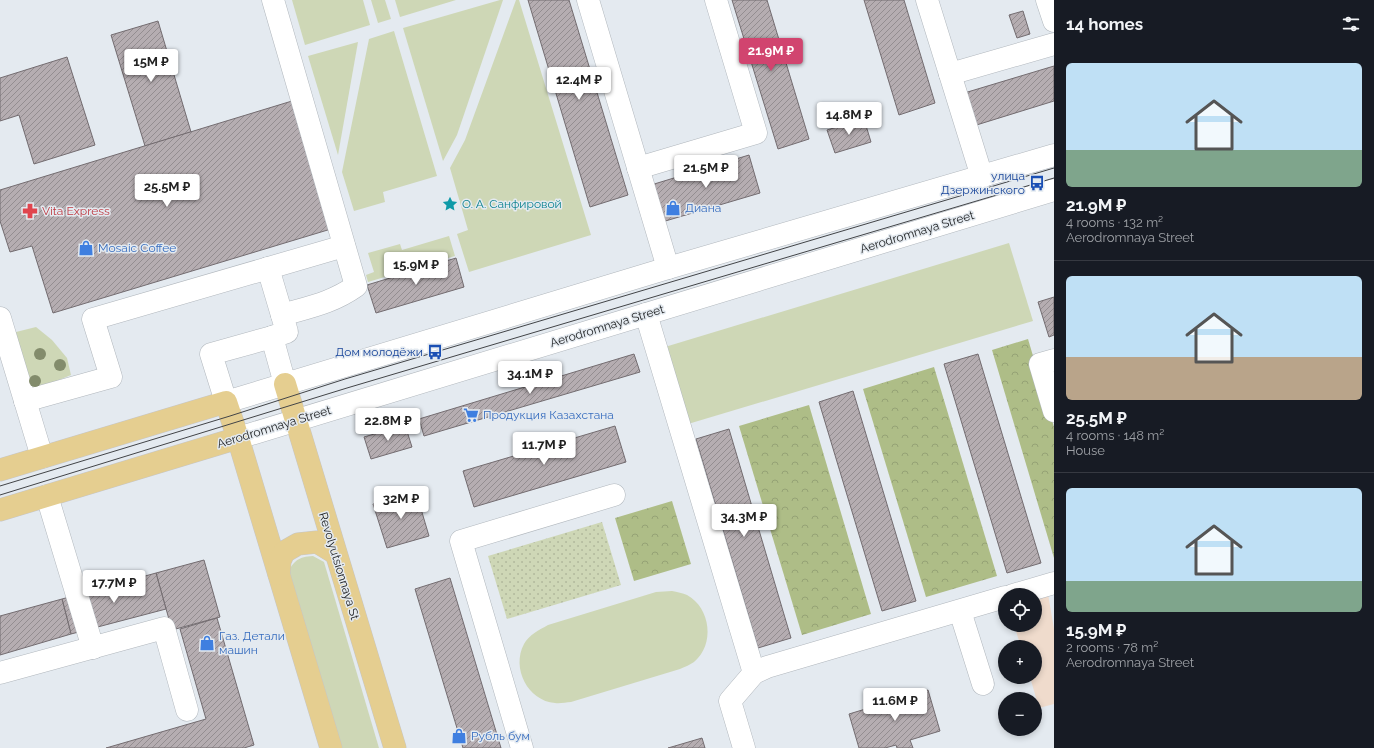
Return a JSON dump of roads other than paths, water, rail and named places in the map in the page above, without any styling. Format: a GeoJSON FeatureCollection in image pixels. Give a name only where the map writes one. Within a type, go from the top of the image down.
{"type":"FeatureCollection","features":[{"type":"Feature","properties":{"kind":"main road","name":"Revolyutsionnaya St"},"geometry":{"type":"LineString","coordinates":[[285,384],[395,748]]}},
{"type":"Feature","properties":{"kind":"main road"},"geometry":{"type":"LineString","coordinates":[[0,470],[226,402],[331,748]]}},
{"type":"Feature","properties":{"kind":"main road","name":"Aerodromnaya Street"},"geometry":{"type":"LineString","coordinates":[[0,510],[238,438]]}},
{"type":"Feature","properties":{"kind":"main road"},"geometry":{"type":"LineString","coordinates":[[279,574],[280,561],[284,552],[298,544],[317,542],[335,553]]}},
{"type":"Feature","properties":{"kind":"street"},"geometry":{"type":"LineString","coordinates":[[273,0],[356,286],[344,295],[332,301],[282,315]]}},
{"type":"Feature","properties":{"kind":"street"},"geometry":{"type":"LineString","coordinates":[[588,0],[668,268]]}},
{"type":"Feature","properties":{"kind":"street"},"geometry":{"type":"LineString","coordinates":[[638,168],[756,133],[716,0]]}},
{"type":"Feature","properties":{"kind":"street"},"geometry":{"type":"LineString","coordinates":[[927,0],[982,177]]}},
{"type":"Feature","properties":{"kind":"street"},"geometry":{"type":"LineString","coordinates":[[1047,0],[1054,21]]}},
{"type":"Feature","properties":{"kind":"street"},"geometry":{"type":"LineString","coordinates":[[950,74],[1054,44]]}},
{"type":"Feature","properties":{"kind":"street"},"geometry":{"type":"LineString","coordinates":[[268,268],[287,332],[211,354],[226,402],[668,268],[1054,155]]}},
{"type":"Feature","properties":{"kind":"street","name":"Aerodromnaya Street"},"geometry":{"type":"LineString","coordinates":[[238,438],[1054,190]]}},
{"type":"Feature","properties":{"kind":"street"},"geometry":{"type":"LineString","coordinates":[[25,401],[111,376],[93,319],[344,246]]}},
{"type":"Feature","properties":{"kind":"street"},"geometry":{"type":"LineString","coordinates":[[646,314],[754,673]]}},
{"type":"Feature","properties":{"kind":"street"},"geometry":{"type":"LineString","coordinates":[[0,318],[42,457]]}},
{"type":"Feature","properties":{"kind":"street"},"geometry":{"type":"LineString","coordinates":[[272,337],[285,384]]}},
{"type":"Feature","properties":{"kind":"street"},"geometry":{"type":"LineString","coordinates":[[1054,360],[1040,364],[1054,411]]}},
{"type":"Feature","properties":{"kind":"street"},"geometry":{"type":"LineString","coordinates":[[522,748],[461,542],[614,495]]}},
{"type":"Feature","properties":{"kind":"street"},"geometry":{"type":"LineString","coordinates":[[47,496],[93,648]]}},
{"type":"Feature","properties":{"kind":"street"},"geometry":{"type":"LineString","coordinates":[[1037,588],[1054,583]]}},
{"type":"Feature","properties":{"kind":"street"},"geometry":{"type":"LineString","coordinates":[[744,748],[730,701],[754,673],[768,667],[998,599]]}},
{"type":"Feature","properties":{"kind":"street"},"geometry":{"type":"LineString","coordinates":[[960,611],[983,684]]}},
{"type":"Feature","properties":{"kind":"street"},"geometry":{"type":"LineString","coordinates":[[0,674],[164,628],[186,710]]}},
{"type":"Feature","properties":{"kind":"tram line"},"geometry":{"type":"LineString","coordinates":[[0,486],[230,416],[345,379],[1054,168]]}},
{"type":"Feature","properties":{"kind":"tram line"},"geometry":{"type":"LineString","coordinates":[[0,495],[347,388],[1054,178]]}},
{"type":"Feature","properties":{"kind":"place","name":"улица Дзержинского"},"geometry":{"type":"Point","coordinates":[1037,183]}},
{"type":"Feature","properties":{"kind":"place","name":"О. А. Санфировой"},"geometry":{"type":"Point","coordinates":[450,204]}},
{"type":"Feature","properties":{"kind":"place","name":"Диана"},"geometry":{"type":"Point","coordinates":[673,208]}},
{"type":"Feature","properties":{"kind":"place","name":"Vita Express"},"geometry":{"type":"Point","coordinates":[30,211]}},
{"type":"Feature","properties":{"kind":"place","name":"Mosaic Coffee"},"geometry":{"type":"Point","coordinates":[86,248]}},
{"type":"Feature","properties":{"kind":"place","name":"Дом молодёжи"},"geometry":{"type":"Point","coordinates":[435,352]}},
{"type":"Feature","properties":{"kind":"place","name":"Продукция Казахстана"},"geometry":{"type":"Point","coordinates":[471,415]}},
{"type":"Feature","properties":{"kind":"place","name":"Газ. Детали машин"},"geometry":{"type":"Point","coordinates":[207,643]}},
{"type":"Feature","properties":{"kind":"place","name":"Рубль бум"},"geometry":{"type":"Point","coordinates":[459,736]}}]}
